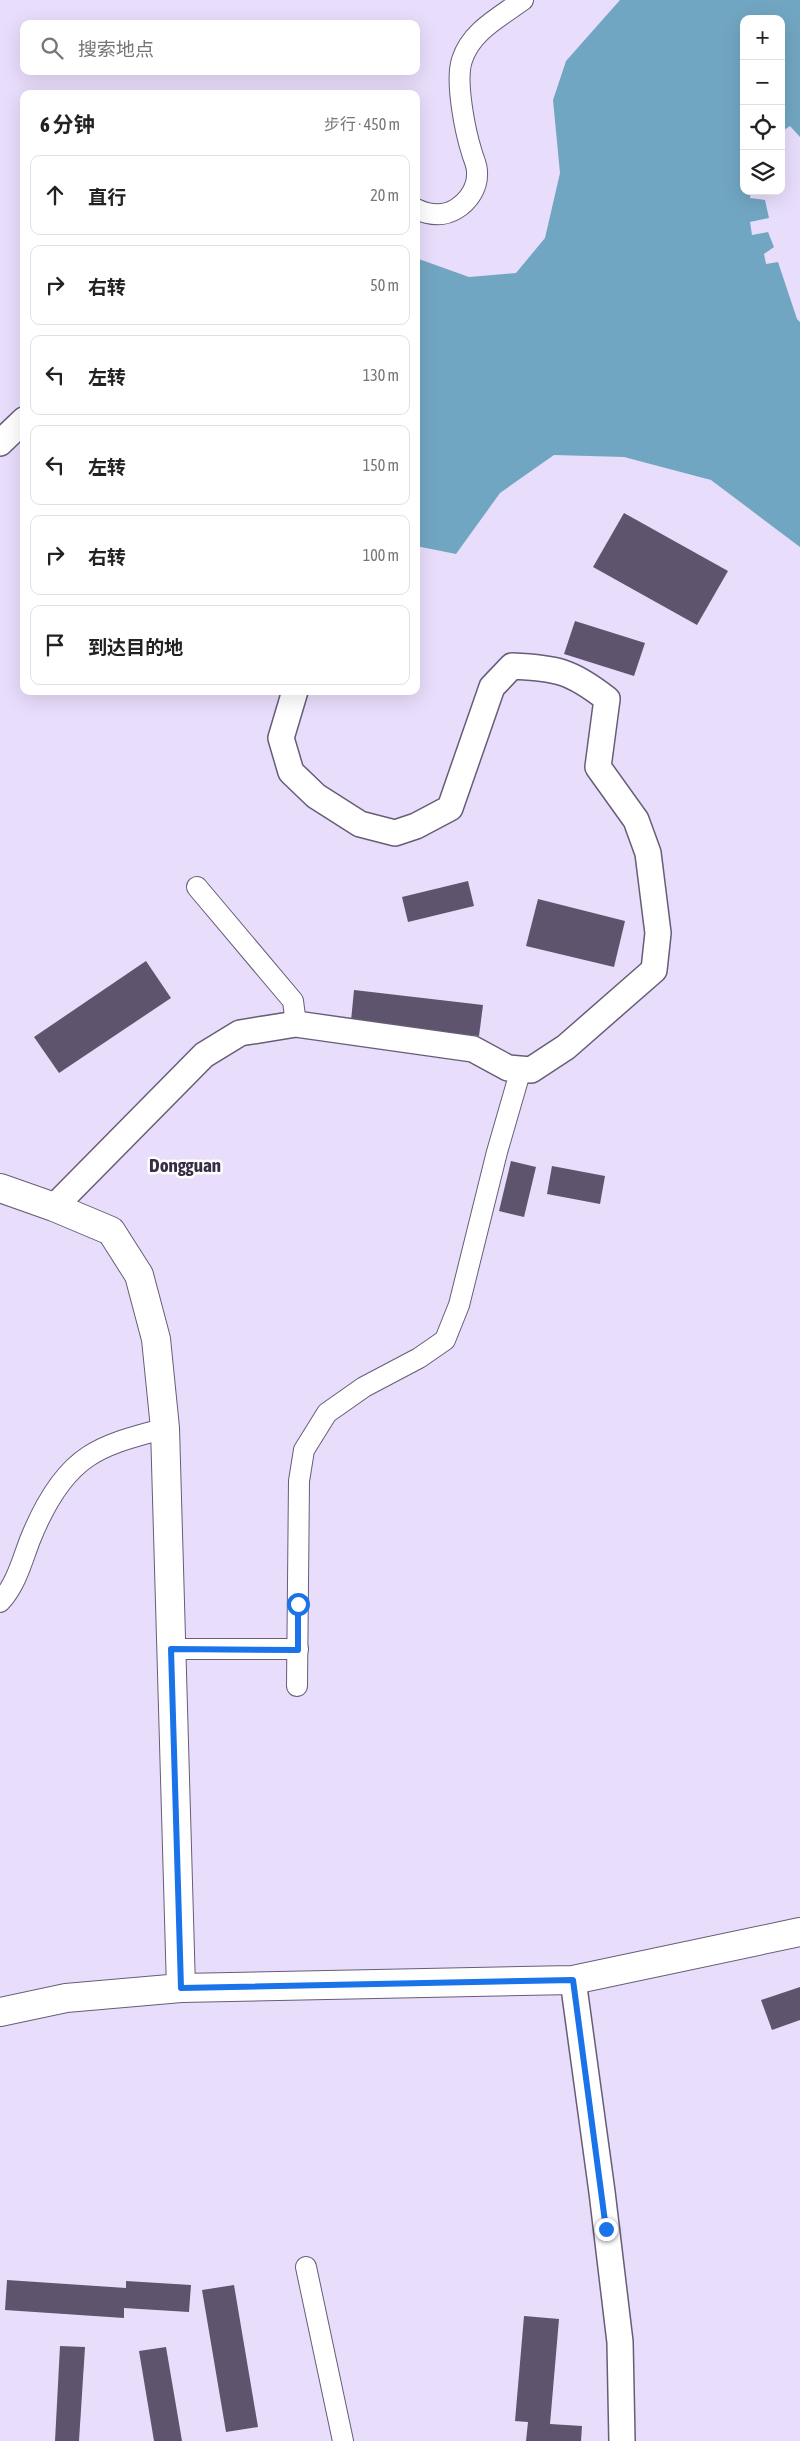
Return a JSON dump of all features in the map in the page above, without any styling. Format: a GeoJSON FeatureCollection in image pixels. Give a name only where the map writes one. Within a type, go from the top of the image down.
{"type":"FeatureCollection","features":[{"type":"Feature","properties":{"kind":"main road"},"geometry":{"type":"LineString","coordinates":[[0,1188],[54,1207],[111,1231],[139,1275],[156,1339],[165,1428],[181,1988]]}},
{"type":"Feature","properties":{"kind":"main road"},"geometry":{"type":"LineString","coordinates":[[0,2012],[66,1998],[181,1988],[573,1980],[800,1932]]}},
{"type":"Feature","properties":{"kind":"street"},"geometry":{"type":"LineString","coordinates":[[420,210],[434,215],[454,211],[469,199],[474,190],[477,172],[458,81],[462,59],[467,48],[482,30],[523,0]]}},
{"type":"Feature","properties":{"kind":"street"},"geometry":{"type":"LineString","coordinates":[[0,443],[20,424]]}},
{"type":"Feature","properties":{"kind":"street"},"geometry":{"type":"LineString","coordinates":[[54,1207],[204,1055],[240,1033],[296,1024],[473,1049],[508,1068],[531,1070],[566,1047],[654,970],[658,933],[648,854],[636,820],[598,767],[607,698],[584,681],[550,668],[512,666],[492,687],[450,808],[416,826],[395,833],[360,824],[316,796],[291,772],[280,738],[294,695]]}},
{"type":"Feature","properties":{"kind":"street"},"geometry":{"type":"LineString","coordinates":[[196,887],[292,1002],[296,1024]]}},
{"type":"Feature","properties":{"kind":"street"},"geometry":{"type":"LineString","coordinates":[[297,1686],[299,1481],[304,1450],[327,1413],[364,1387],[419,1358],[445,1340],[459,1305],[497,1152],[521,1069]]}},
{"type":"Feature","properties":{"kind":"street"},"geometry":{"type":"LineString","coordinates":[[0,1602],[8,1593],[31,1537],[61,1482],[88,1456],[112,1444],[165,1428]]}},
{"type":"Feature","properties":{"kind":"street"},"geometry":{"type":"LineString","coordinates":[[171,1649],[298,1650]]}},
{"type":"Feature","properties":{"kind":"street"},"geometry":{"type":"LineString","coordinates":[[573,1980],[620,2342],[622,2441]]}},
{"type":"Feature","properties":{"kind":"street"},"geometry":{"type":"LineString","coordinates":[[306,2267],[343,2441]]}},
{"type":"Feature","properties":{"kind":"water"},"geometry":{"type":"Polygon","coordinates":[[[620,0],[800,0],[800,137],[790,126],[785,129],[785,15],[740,15],[740,195],[750,195],[750,198],[765,200],[769,218],[750,222],[752,235],[768,232],[774,247],[764,254],[766,264],[778,262],[797,319],[800,322],[800,547],[711,480],[624,457],[554,455],[500,493],[456,554],[420,547],[420,259],[469,277],[516,273],[545,238],[560,173],[553,100],[566,61],[620,0]]]}},
{"type":"Feature","properties":{"kind":"building"},"geometry":{"type":"Polygon","coordinates":[[[624,513],[728,571],[697,625],[593,567],[624,513]]]}},
{"type":"Feature","properties":{"kind":"building"},"geometry":{"type":"Polygon","coordinates":[[[575,621],[645,643],[634,676],[564,654],[575,621]]]}},
{"type":"Feature","properties":{"kind":"building"},"geometry":{"type":"Polygon","coordinates":[[[468,881],[474,906],[408,922],[402,897],[468,881]]]}},
{"type":"Feature","properties":{"kind":"building"},"geometry":{"type":"Polygon","coordinates":[[[538,899],[625,921],[614,967],[526,946],[538,899]]]}},
{"type":"Feature","properties":{"kind":"building"},"geometry":{"type":"Polygon","coordinates":[[[146,961],[171,998],[59,1073],[34,1037],[146,961]]]}},
{"type":"Feature","properties":{"kind":"building"},"geometry":{"type":"Polygon","coordinates":[[[354,990],[483,1005],[479,1036],[351,1021],[354,990]]]}},
{"type":"Feature","properties":{"kind":"building"},"geometry":{"type":"Polygon","coordinates":[[[511,1161],[536,1167],[524,1217],[499,1211],[511,1161]]]}},
{"type":"Feature","properties":{"kind":"building"},"geometry":{"type":"Polygon","coordinates":[[[552,1166],[605,1176],[600,1204],[547,1194],[552,1166]]]}},
{"type":"Feature","properties":{"kind":"building"},"geometry":{"type":"Polygon","coordinates":[[[800,1987],[800,2020],[772,2030],[761,2000],[800,1987]]]}},
{"type":"Feature","properties":{"kind":"building"},"geometry":{"type":"Polygon","coordinates":[[[7,2280],[126,2288],[126,2281],[191,2285],[189,2312],[124,2308],[124,2318],[5,2310],[7,2280]]]}},
{"type":"Feature","properties":{"kind":"building"},"geometry":{"type":"Polygon","coordinates":[[[234,2285],[258,2427],[226,2432],[202,2290],[234,2285]]]}},
{"type":"Feature","properties":{"kind":"building"},"geometry":{"type":"Polygon","coordinates":[[[524,2316],[559,2319],[550,2424],[582,2426],[581,2441],[526,2441],[528,2422],[515,2421],[524,2316]]]}},
{"type":"Feature","properties":{"kind":"building"},"geometry":{"type":"Polygon","coordinates":[[[60,2346],[85,2347],[79,2441],[55,2441],[60,2346]]]}},
{"type":"Feature","properties":{"kind":"building"},"geometry":{"type":"Polygon","coordinates":[[[166,2347],[182,2441],[154,2441],[139,2351],[166,2347]]]}},
{"type":"Feature","properties":{"kind":"district","name":"Dongguan"},"geometry":{"type":"Point","coordinates":[185,1165]}},
{"type":"Feature","properties":{"kind":"route"},"geometry":{"type":"LineString","coordinates":[[298,1604],[298,1650],[171,1649],[181,1988],[573,1980],[606,2229]]}}]}
